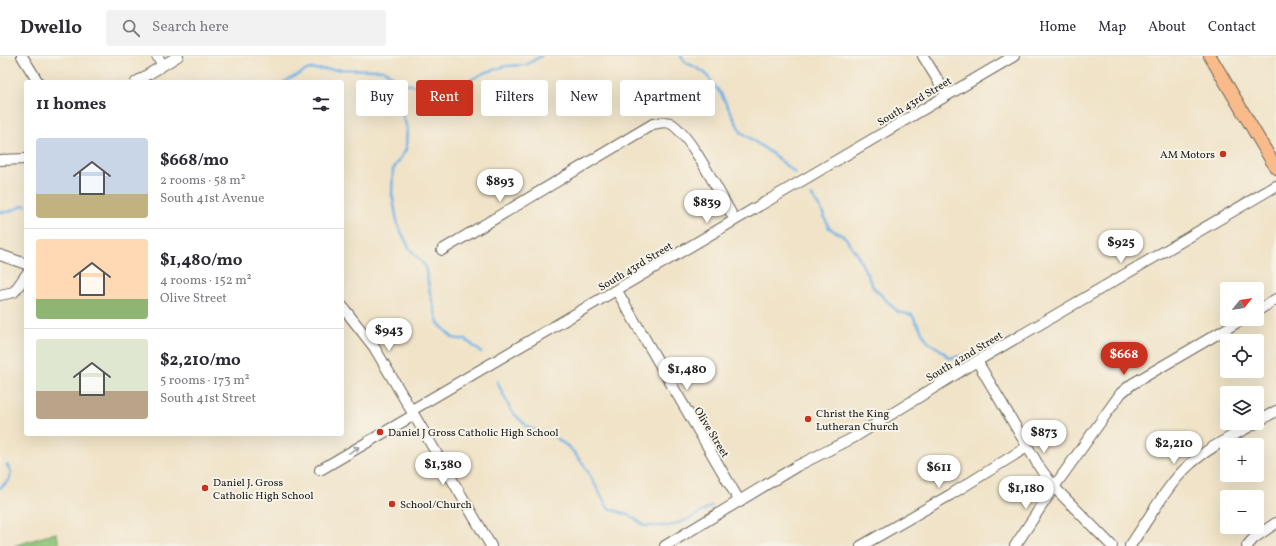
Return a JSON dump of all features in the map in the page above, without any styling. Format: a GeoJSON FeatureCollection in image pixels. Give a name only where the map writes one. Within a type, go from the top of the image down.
{"type":"FeatureCollection","features":[{"type":"Feature","properties":{"kind":"main road"},"geometry":{"type":"LineString","coordinates":[[1210,56],[1276,168]]}},
{"type":"Feature","properties":{"kind":"street"},"geometry":{"type":"LineString","coordinates":[[22,56],[37,80]]}},
{"type":"Feature","properties":{"kind":"street"},"geometry":{"type":"LineString","coordinates":[[157,56],[163,65]]}},
{"type":"Feature","properties":{"kind":"street"},"geometry":{"type":"LineString","coordinates":[[139,80],[178,56]]}},
{"type":"Feature","properties":{"kind":"street"},"geometry":{"type":"LineString","coordinates":[[923,56],[947,95]]}},
{"type":"Feature","properties":{"kind":"street","name":"South 43rd Street"},"geometry":{"type":"LineString","coordinates":[[320,470],[413,412],[1014,56]]}},
{"type":"Feature","properties":{"kind":"street"},"geometry":{"type":"LineString","coordinates":[[442,250],[652,124],[663,122],[671,124],[681,132],[690,144],[735,220]]}},
{"type":"Feature","properties":{"kind":"street"},"geometry":{"type":"LineString","coordinates":[[0,160],[24,159]]}},
{"type":"Feature","properties":{"kind":"street","name":"South 42nd Street"},"geometry":{"type":"LineString","coordinates":[[665,546],[740,502],[797,466],[853,438],[977,362],[1276,186]]}},
{"type":"Feature","properties":{"kind":"street"},"geometry":{"type":"LineString","coordinates":[[0,255],[24,263]]}},
{"type":"Feature","properties":{"kind":"street"},"geometry":{"type":"LineString","coordinates":[[0,295],[14,292],[24,278]]}},
{"type":"Feature","properties":{"kind":"street","name":"Olive Street"},"geometry":{"type":"LineString","coordinates":[[617,291],[740,502]]}},
{"type":"Feature","properties":{"kind":"street"},"geometry":{"type":"LineString","coordinates":[[1264,307],[1276,299]]}},
{"type":"Feature","properties":{"kind":"street"},"geometry":{"type":"LineString","coordinates":[[344,309],[374,347],[492,546]]}},
{"type":"Feature","properties":{"kind":"street"},"geometry":{"type":"LineString","coordinates":[[1015,546],[1054,487],[1120,393],[1132,384],[1231,326]]}},
{"type":"Feature","properties":{"kind":"street"},"geometry":{"type":"LineString","coordinates":[[977,362],[1040,468],[1054,487],[1112,546]]}},
{"type":"Feature","properties":{"kind":"street"},"geometry":{"type":"LineString","coordinates":[[1264,418],[1276,411]]}},
{"type":"Feature","properties":{"kind":"street"},"geometry":{"type":"LineString","coordinates":[[1130,546],[1187,466],[1202,455],[1244,430]]}},
{"type":"Feature","properties":{"kind":"street"},"geometry":{"type":"LineString","coordinates":[[861,546],[950,495],[1027,447]]}},
{"type":"Feature","properties":{"kind":"street"},"geometry":{"type":"LineString","coordinates":[[1248,546],[1254,538],[1276,523]]}},
{"type":"Feature","properties":{"kind":"green space"},"geometry":{"type":"Polygon","coordinates":[[[56,533],[60,546],[13,546],[56,533]]]}},
{"type":"Feature","properties":{"kind":"waterway"},"geometry":{"type":"LineString","coordinates":[[288,80],[309,69],[384,70],[402,83],[435,90],[459,86],[484,73],[506,66],[526,65],[541,56]]}},
{"type":"Feature","properties":{"kind":"waterway"},"geometry":{"type":"LineString","coordinates":[[681,56],[685,62],[704,72],[721,94],[741,132],[774,155],[795,173]]}},
{"type":"Feature","properties":{"kind":"waterway"},"geometry":{"type":"LineString","coordinates":[[403,116],[407,127],[406,149],[393,170],[392,194],[398,226],[410,249],[425,266],[438,323],[453,338],[466,340],[481,352]]}},
{"type":"Feature","properties":{"kind":"waterway"},"geometry":{"type":"LineString","coordinates":[[812,196],[822,211],[829,228],[845,237],[857,254],[873,287],[898,312],[912,315],[928,342],[941,350],[949,358],[968,355]]}},
{"type":"Feature","properties":{"kind":"waterway"},"geometry":{"type":"LineString","coordinates":[[0,212],[8,212],[24,205]]}},
{"type":"Feature","properties":{"kind":"waterway"},"geometry":{"type":"LineString","coordinates":[[497,381],[511,411],[529,428],[555,437],[571,449],[584,465],[608,508],[631,516],[645,526],[669,526],[687,520],[712,506]]}},
{"type":"Feature","properties":{"kind":"waterway"},"geometry":{"type":"LineString","coordinates":[[0,488],[9,480],[11,472],[7,465]]}},
{"type":"Feature","properties":{"kind":"place","name":"AM Motors"},"geometry":{"type":"Point","coordinates":[1223,154]}},
{"type":"Feature","properties":{"kind":"place","name":"Christ the King Lutheran Church"},"geometry":{"type":"Point","coordinates":[808,419]}},
{"type":"Feature","properties":{"kind":"place","name":"Daniel J Gross Catholic High School"},"geometry":{"type":"Point","coordinates":[380,432]}},
{"type":"Feature","properties":{"kind":"place","name":"Daniel J. Gross Catholic High School"},"geometry":{"type":"Point","coordinates":[205,488]}},
{"type":"Feature","properties":{"kind":"place","name":"School/Church"},"geometry":{"type":"Point","coordinates":[392,504]}}]}
